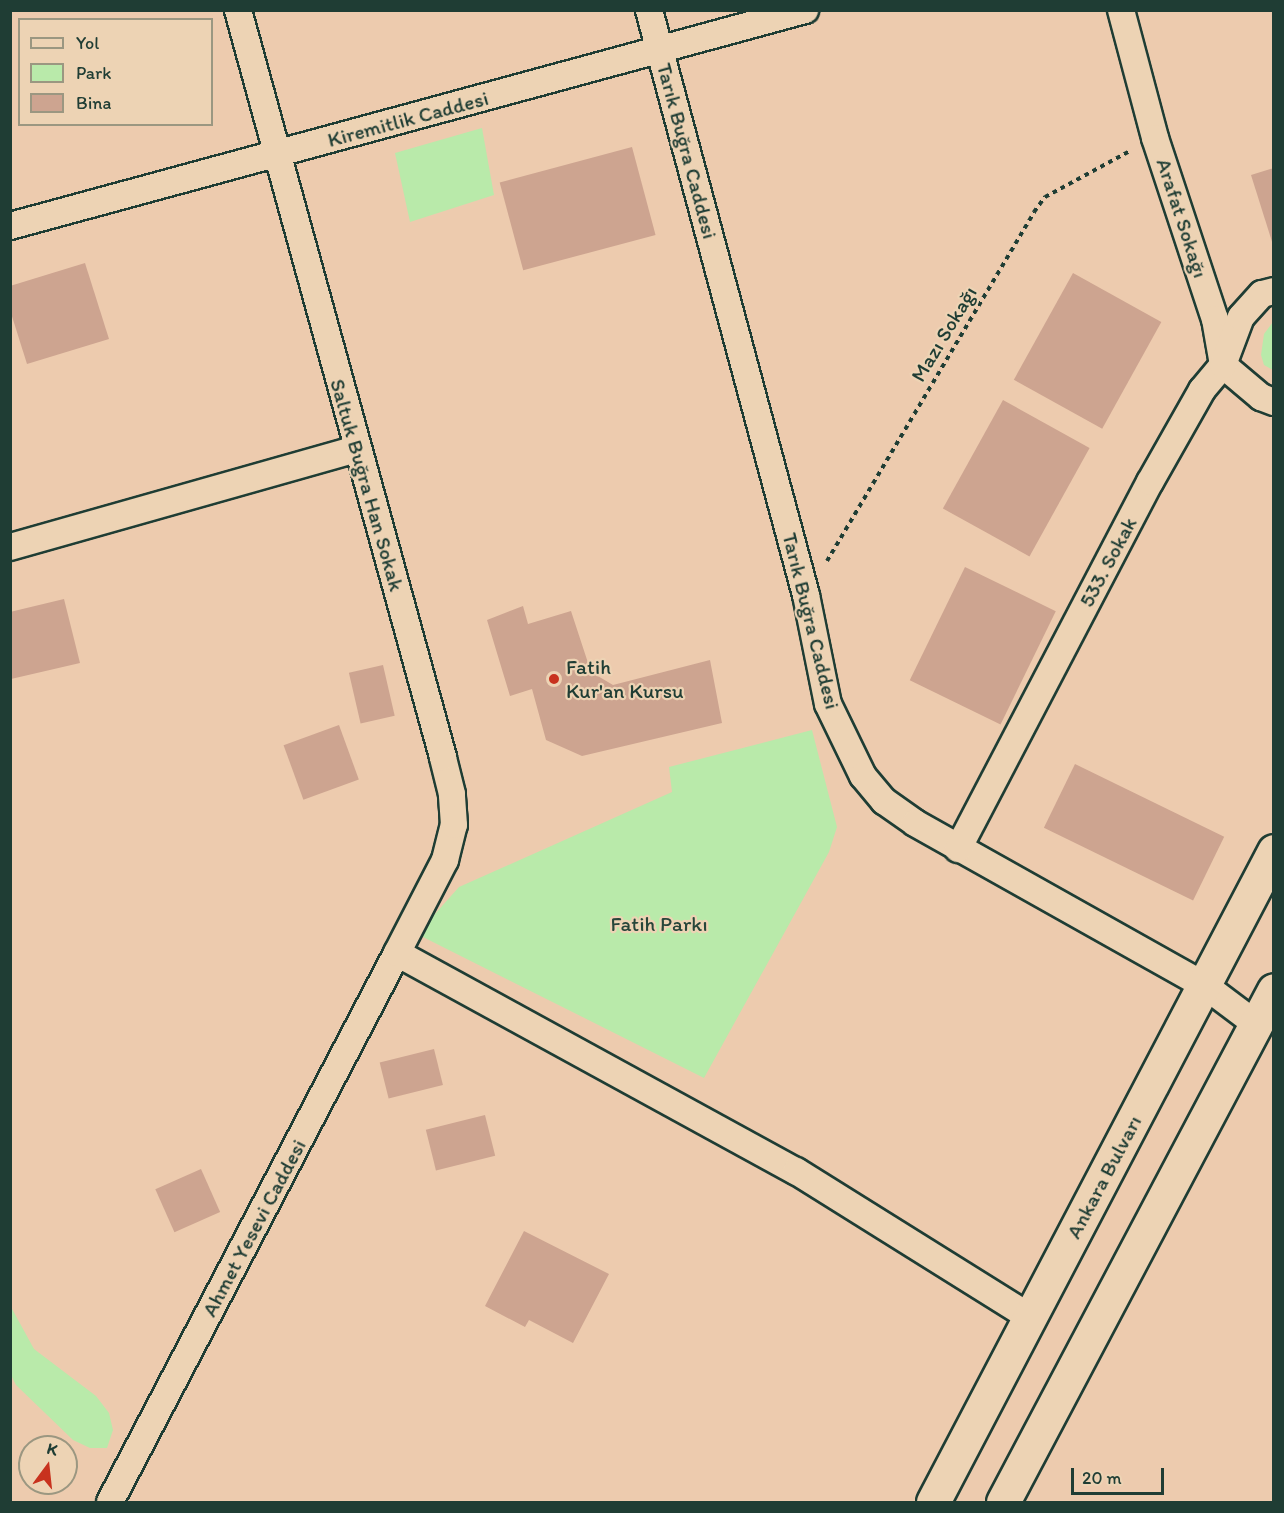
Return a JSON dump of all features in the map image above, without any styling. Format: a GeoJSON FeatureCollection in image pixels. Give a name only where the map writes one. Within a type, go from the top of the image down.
{"type":"FeatureCollection","features":[{"type":"Feature","properties":{"kind":"main road","name":"Ankara Bulvarı"},"geometry":{"type":"LineString","coordinates":[[933,1503],[1274,851]]}},
{"type":"Feature","properties":{"kind":"main road"},"geometry":{"type":"LineString","coordinates":[[1003,1503],[1274,990]]}},
{"type":"Feature","properties":{"kind":"street","name":"Saltuk Buğra Han Sokak"},"geometry":{"type":"LineString","coordinates":[[238,10],[452,794],[454,825],[445,860],[397,953]]}},
{"type":"Feature","properties":{"kind":"street","name":"Tarık Buğra Caddesi"},"geometry":{"type":"LineString","coordinates":[[649,10],[806,595],[828,704],[863,776],[884,801],[958,849],[1204,985],[1256,1024]]}},
{"type":"Feature","properties":{"kind":"street","name":"Kiremitlik Caddesi"},"geometry":{"type":"LineString","coordinates":[[10,226],[805,10]]}},
{"type":"Feature","properties":{"kind":"street","name":"Arafat Sokağı"},"geometry":{"type":"LineString","coordinates":[[1121,10],[1155,138],[1215,319],[1223,365]]}},
{"type":"Feature","properties":{"kind":"street","name":"533. Sokak"},"geometry":{"type":"LineString","coordinates":[[958,849],[1150,482],[1202,390],[1223,365],[1241,317],[1262,294],[1274,291]]}},
{"type":"Feature","properties":{"kind":"street"},"geometry":{"type":"LineString","coordinates":[[1223,365],[1261,398],[1274,402]]}},
{"type":"Feature","properties":{"kind":"street"},"geometry":{"type":"LineString","coordinates":[[10,547],[357,449]]}},
{"type":"Feature","properties":{"kind":"street"},"geometry":{"type":"LineString","coordinates":[[397,953],[796,1171],[1030,1317]]}},
{"type":"Feature","properties":{"kind":"street","name":"Ahmet Yesevi Caddesi"},"geometry":{"type":"LineString","coordinates":[[110,1503],[397,953]]}},
{"type":"Feature","properties":{"kind":"path","name":"Mazı Sokağı"},"geometry":{"type":"LineString","coordinates":[[806,595],[1045,197],[1155,138]]}},
{"type":"Feature","properties":{"kind":"green space"},"geometry":{"type":"Polygon","coordinates":[[[482,128],[494,195],[410,222],[395,153],[482,128]]]}},
{"type":"Feature","properties":{"kind":"green space"},"geometry":{"type":"Polygon","coordinates":[[[1273,322],[1273,370],[1264,365],[1261,355],[1264,334],[1273,322]]]}},
{"type":"Feature","properties":{"kind":"green space","name":"Fatih Parkı"},"geometry":{"type":"Polygon","coordinates":[[[812,730],[837,827],[829,852],[704,1078],[417,934],[459,887],[672,792],[669,767],[812,730]]]}},
{"type":"Feature","properties":{"kind":"green space"},"geometry":{"type":"Polygon","coordinates":[[[11,1307],[34,1349],[96,1396],[109,1413],[113,1430],[107,1448],[90,1448],[78,1442],[78,1435],[68,1435],[16,1385],[11,1375],[11,1307]]]}},
{"type":"Feature","properties":{"kind":"building"},"geometry":{"type":"Polygon","coordinates":[[[632,147],[656,235],[523,270],[500,182],[632,147]]]}},
{"type":"Feature","properties":{"kind":"building"},"geometry":{"type":"Polygon","coordinates":[[[1274,168],[1274,245],[1273,245],[1251,175],[1274,168]]]}},
{"type":"Feature","properties":{"kind":"building"},"geometry":{"type":"Polygon","coordinates":[[[85,263],[109,339],[27,364],[10,310],[10,286],[85,263]]]}},
{"type":"Feature","properties":{"kind":"building"},"geometry":{"type":"Polygon","coordinates":[[[1073,273],[1161,322],[1102,429],[1014,380],[1073,273]]]}},
{"type":"Feature","properties":{"kind":"building"},"geometry":{"type":"Polygon","coordinates":[[[1003,400],[1090,448],[1029,556],[943,508],[1003,400]]]}},
{"type":"Feature","properties":{"kind":"building"},"geometry":{"type":"Polygon","coordinates":[[[965,567],[1056,611],[1001,725],[910,680],[965,567]]]}},
{"type":"Feature","properties":{"kind":"building"},"geometry":{"type":"Polygon","coordinates":[[[64,599],[80,663],[11,679],[10,612],[64,599]]]}},
{"type":"Feature","properties":{"kind":"building","name":"Fatih Kur'an Kursu"},"geometry":{"type":"Polygon","coordinates":[[[523,606],[528,624],[571,611],[591,672],[613,685],[710,660],[722,723],[582,756],[546,740],[532,689],[510,696],[487,620],[523,606]]]}},
{"type":"Feature","properties":{"kind":"building"},"geometry":{"type":"Polygon","coordinates":[[[383,665],[395,716],[361,724],[349,673],[383,665]]]}},
{"type":"Feature","properties":{"kind":"building"},"geometry":{"type":"Polygon","coordinates":[[[339,725],[359,780],[303,800],[284,745],[339,725]]]}},
{"type":"Feature","properties":{"kind":"building"},"geometry":{"type":"Polygon","coordinates":[[[1075,764],[1224,837],[1193,901],[1044,828],[1075,764]]]}},
{"type":"Feature","properties":{"kind":"building"},"geometry":{"type":"Polygon","coordinates":[[[434,1049],[443,1085],[389,1098],[380,1063],[434,1049]]]}},
{"type":"Feature","properties":{"kind":"building"},"geometry":{"type":"Polygon","coordinates":[[[485,1115],[495,1156],[436,1171],[426,1130],[485,1115]]]}},
{"type":"Feature","properties":{"kind":"building"},"geometry":{"type":"Polygon","coordinates":[[[201,1169],[220,1212],[174,1232],[155,1189],[201,1169]]]}},
{"type":"Feature","properties":{"kind":"building"},"geometry":{"type":"Polygon","coordinates":[[[524,1231],[609,1274],[573,1343],[529,1320],[525,1327],[485,1306],[524,1231]]]}},
{"type":"Feature","properties":{"kind":"place","name":"Fatih Kur'an Kursu"},"geometry":{"type":"Point","coordinates":[554,679]}}]}
